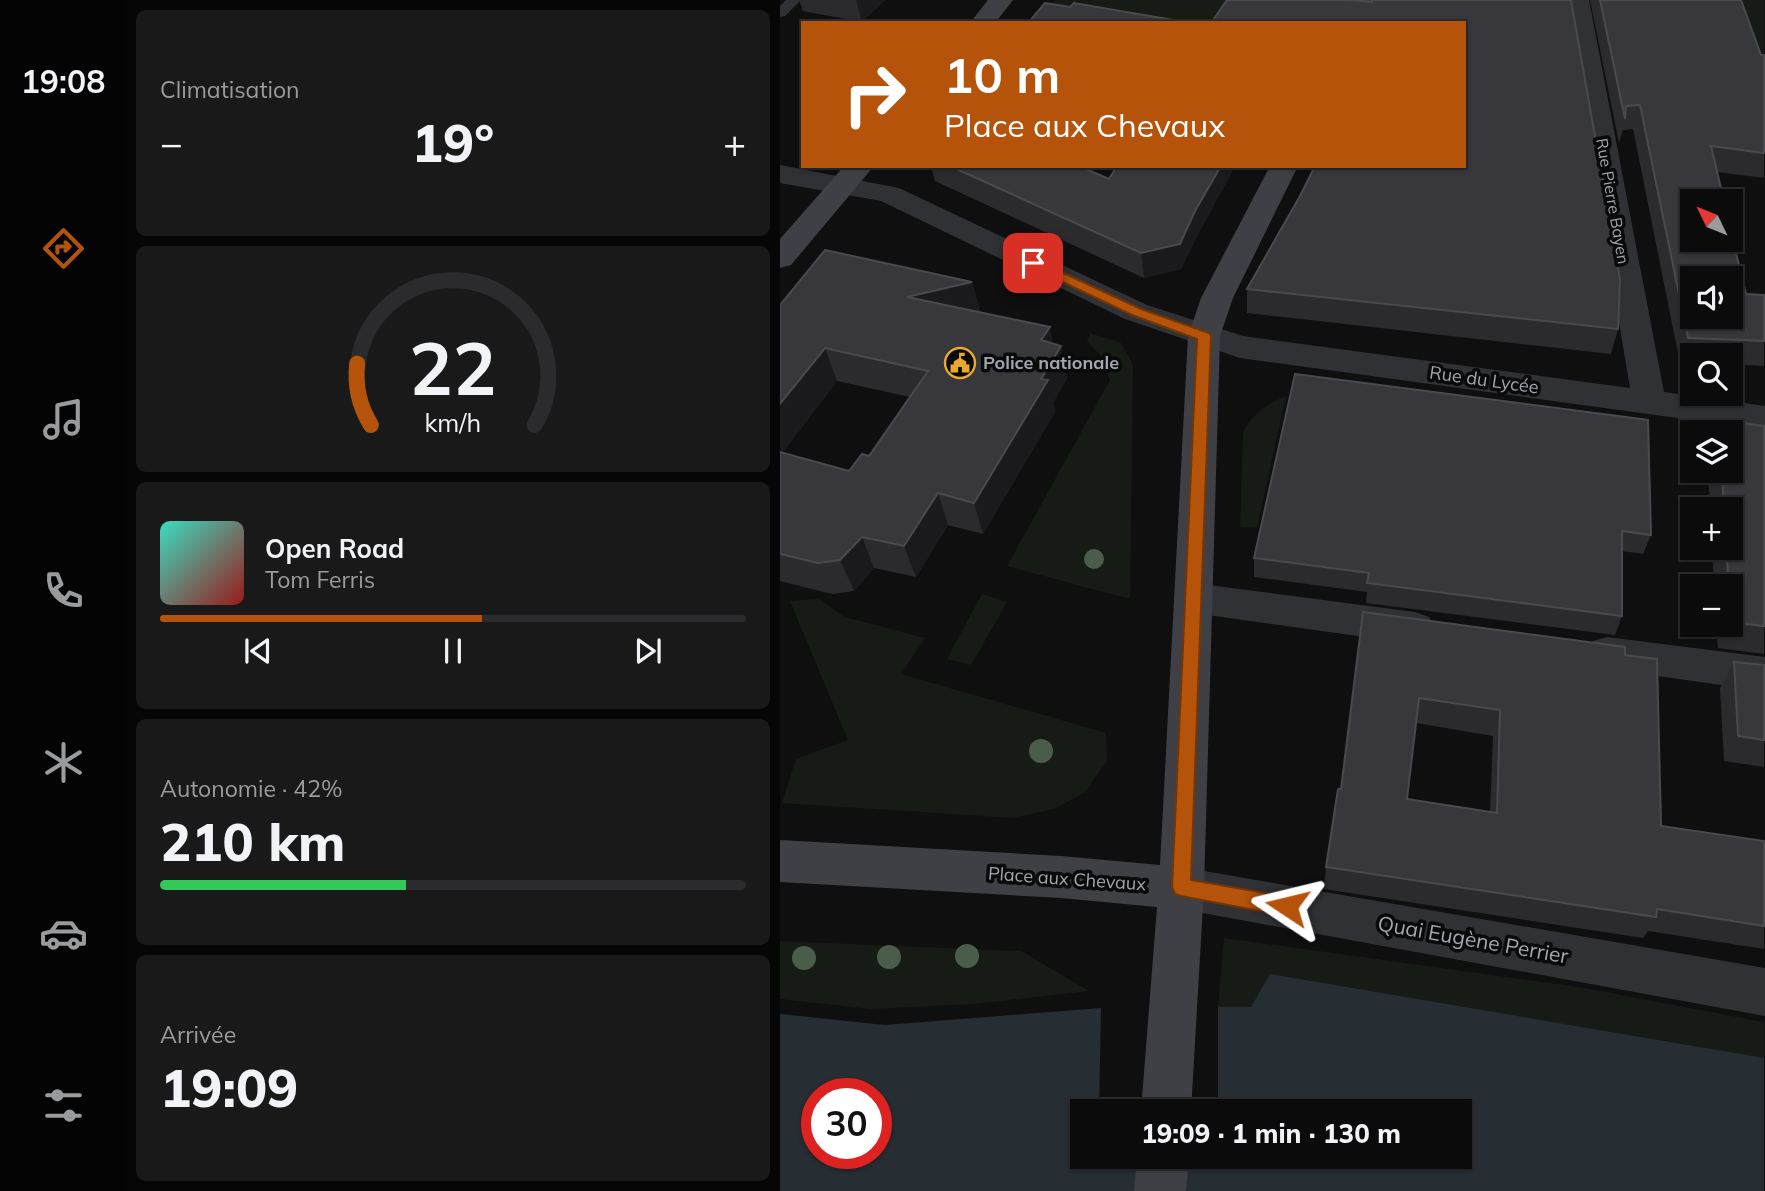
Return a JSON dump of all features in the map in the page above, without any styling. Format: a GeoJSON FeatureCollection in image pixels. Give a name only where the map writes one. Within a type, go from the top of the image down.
{"type":"FeatureCollection","features":[{"type":"Feature","properties":{"kind":"main road"},"geometry":{"type":"LineString","coordinates":[[984,21],[1001,0]]}},
{"type":"Feature","properties":{"kind":"main road"},"geometry":{"type":"LineString","coordinates":[[1358,21],[1368,0]]}},
{"type":"Feature","properties":{"kind":"main road"},"geometry":{"type":"LineString","coordinates":[[1167,1099],[1181,887],[1204,336],[1217,298],[1283,168]]}},
{"type":"Feature","properties":{"kind":"main road"},"geometry":{"type":"LineString","coordinates":[[780,258],[852,176]]}},
{"type":"Feature","properties":{"kind":"main road","name":"Place aux Chevaux"},"geometry":{"type":"LineString","coordinates":[[780,861],[1061,877],[1181,887]]}},
{"type":"Feature","properties":{"kind":"main road"},"geometry":{"type":"LineString","coordinates":[[1160,1191],[1162,1169]]}},
{"type":"Feature","properties":{"kind":"street","name":"Rue Pierre Bayen"},"geometry":{"type":"LineString","coordinates":[[1577,0],[1649,402]]}},
{"type":"Feature","properties":{"kind":"street","name":"Rue du Lycée"},"geometry":{"type":"LineString","coordinates":[[780,174],[852,176],[1136,312],[1240,347],[1765,418]]}},
{"type":"Feature","properties":{"kind":"street"},"geometry":{"type":"LineString","coordinates":[[1193,598],[1451,633]]}},
{"type":"Feature","properties":{"kind":"street"},"geometry":{"type":"LineString","coordinates":[[1574,649],[1765,674]]}},
{"type":"Feature","properties":{"kind":"street","name":"Quai Eugène Perrier"},"geometry":{"type":"LineString","coordinates":[[1181,887],[1765,992]]}},
{"type":"Feature","properties":{"kind":"lane"},"geometry":{"type":"LineString","coordinates":[[780,13],[794,0]]}},
{"type":"Feature","properties":{"kind":"shaded area"},"geometry":{"type":"Polygon","coordinates":[[[1055,0],[1237,0],[1224,21],[1039,21],[1055,0]]]}},
{"type":"Feature","properties":{"kind":"shaded area"},"geometry":{"type":"Polygon","coordinates":[[[1730,0],[1764,0],[1764,55],[1746,55],[1730,0]]]}},
{"type":"Feature","properties":{"kind":"shaded area"},"geometry":{"type":"Polygon","coordinates":[[[1090,333],[1121,343],[1133,365],[1130,599],[1007,566],[1110,380],[1101,356],[1087,341],[1090,333]]]}},
{"type":"Feature","properties":{"kind":"shaded area"},"geometry":{"type":"Polygon","coordinates":[[[1286,396],[1257,528],[1240,527],[1243,433],[1261,410],[1286,396]]]}},
{"type":"Feature","properties":{"kind":"shaded area"},"geometry":{"type":"Polygon","coordinates":[[[982,594],[1007,602],[971,665],[947,659],[982,594]]]}},
{"type":"Feature","properties":{"kind":"shaded area"},"geometry":{"type":"Polygon","coordinates":[[[819,599],[844,617],[925,638],[901,674],[1106,733],[1107,761],[1084,793],[1054,809],[1013,818],[782,803],[796,759],[848,740],[790,601],[819,599]]]}},
{"type":"Feature","properties":{"kind":"shaded area"},"geometry":{"type":"Polygon","coordinates":[[[1224,938],[1579,987],[1764,1022],[1764,1059],[1251,1007],[1218,1007],[1224,938]]]}},
{"type":"Feature","properties":{"kind":"shaded area"},"geometry":{"type":"Polygon","coordinates":[[[780,941],[1021,951],[1089,991],[973,1004],[871,1009],[780,999],[780,941]]]}},
{"type":"Feature","properties":{"kind":"shaded area"},"geometry":{"type":"Polygon","coordinates":[[[1270,974],[1764,1058],[1764,1191],[1218,1191],[1218,1169],[1472,1169],[1472,1099],[1218,1099],[1218,1007],[1251,1007],[1270,974]]]}},
{"type":"Feature","properties":{"kind":"shaded area"},"geometry":{"type":"Polygon","coordinates":[[[1101,1008],[1099,1099],[1070,1099],[1070,1169],[1096,1169],[1095,1191],[780,1191],[780,1014],[885,1025],[1101,1008]]]}},
{"type":"Feature","properties":{"kind":"building"},"geometry":{"type":"Polygon","coordinates":[[[1227,0],[1571,0],[1620,279],[1618,329],[1247,289],[1314,168],[1466,168],[1466,21],[1212,21],[1227,0]]]}},
{"type":"Feature","properties":{"kind":"building"},"geometry":{"type":"Polygon","coordinates":[[[1600,0],[1741,0],[1761,55],[1764,55],[1764,153],[1711,146],[1721,189],[1680,189],[1680,252],[1736,252],[1739,266],[1680,266],[1680,299],[1640,105],[1626,106],[1625,119],[1600,0]]]}},
{"type":"Feature","properties":{"kind":"building"},"geometry":{"type":"Polygon","coordinates":[[[1045,3],[1070,7],[1074,3],[1179,21],[1030,21],[1045,3]]]}},
{"type":"Feature","properties":{"kind":"building"},"geometry":{"type":"Polygon","coordinates":[[[954,168],[1084,168],[1109,179],[1116,168],[1220,168],[1180,244],[1141,253],[954,168]]]}},
{"type":"Feature","properties":{"kind":"building"},"geometry":{"type":"Polygon","coordinates":[[[825,250],[972,282],[907,297],[1050,327],[1041,340],[1061,346],[1041,379],[1048,380],[974,503],[938,493],[904,546],[862,537],[840,560],[818,563],[780,554],[780,452],[849,471],[862,454],[869,456],[928,371],[825,348],[780,404],[780,305],[825,250]]]}},
{"type":"Feature","properties":{"kind":"building"},"geometry":{"type":"Polygon","coordinates":[[[1743,282],[1746,294],[1764,295],[1764,341],[1688,338],[1686,329],[1743,329],[1743,282]]]}},
{"type":"Feature","properties":{"kind":"building"},"geometry":{"type":"Polygon","coordinates":[[[1295,374],[1648,420],[1651,535],[1622,531],[1622,616],[1367,583],[1369,573],[1254,558],[1295,374]]]}},
{"type":"Feature","properties":{"kind":"building"},"geometry":{"type":"Polygon","coordinates":[[[1743,423],[1764,426],[1764,626],[1743,623],[1743,574],[1728,574],[1727,560],[1743,560],[1743,497],[1723,497],[1723,483],[1743,483],[1743,423]]]}},
{"type":"Feature","properties":{"kind":"building"},"geometry":{"type":"Polygon","coordinates":[[[1363,612],[1625,647],[1625,655],[1657,659],[1661,826],[1764,841],[1764,926],[1657,909],[1656,917],[1326,867],[1338,789],[1341,789],[1363,612]],[[1419,698],[1407,799],[1497,813],[1500,710],[1419,698]]]}},
{"type":"Feature","properties":{"kind":"building"},"geometry":{"type":"Polygon","coordinates":[[[1734,662],[1764,665],[1764,740],[1738,736],[1734,662]]]}},
{"type":"Feature","properties":{"kind":"waterway"},"geometry":{"type":"LineString","coordinates":[[1024,1166],[1070,1164]]}},
{"type":"Feature","properties":{"kind":"place","name":"Police nationale"},"geometry":{"type":"Point","coordinates":[960,363]}},
{"type":"Feature","properties":{"kind":"route"},"geometry":{"type":"LineString","coordinates":[[1033,263],[1136,312],[1204,336],[1181,887],[1287,906]]}}]}
